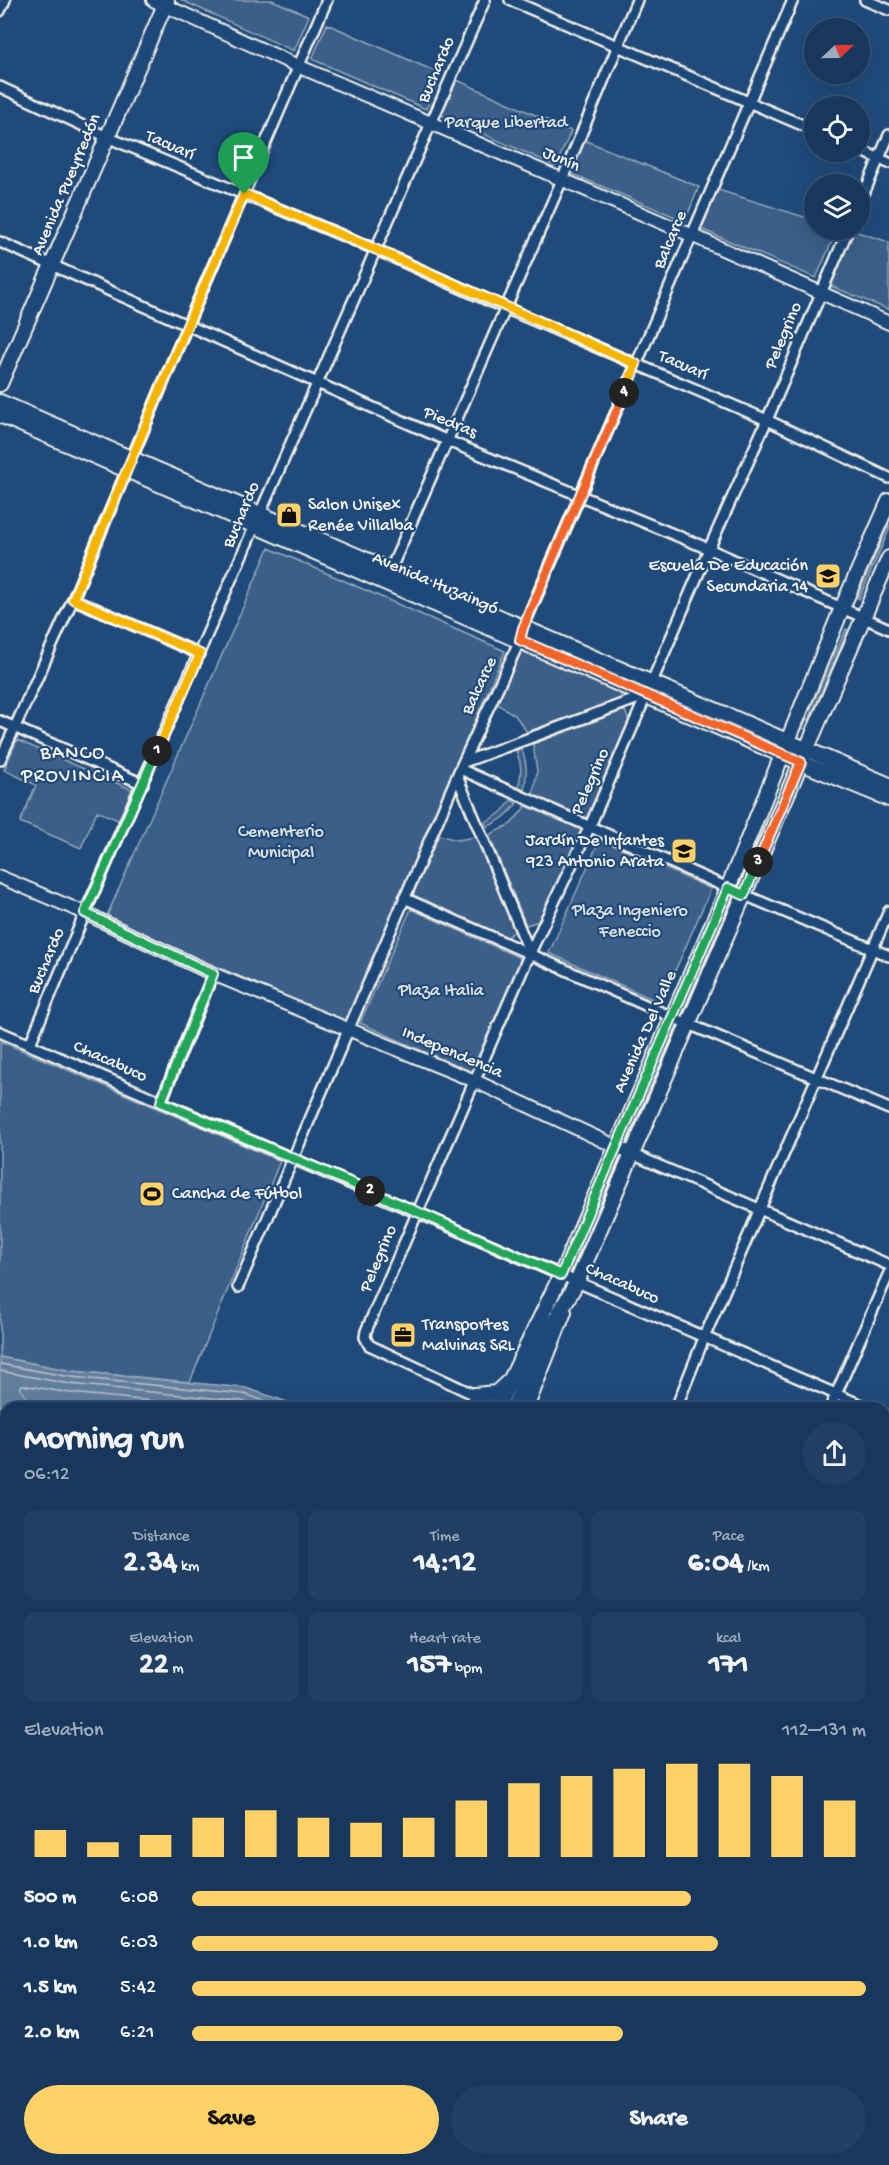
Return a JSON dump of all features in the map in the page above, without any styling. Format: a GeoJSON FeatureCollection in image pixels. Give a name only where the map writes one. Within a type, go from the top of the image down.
{"type":"FeatureCollection","features":[{"type":"Feature","properties":{"kind":"main road","name":"Avenida Pueyrredón"},"geometry":{"type":"LineString","coordinates":[[0,384],[107,137],[162,2]]}},
{"type":"Feature","properties":{"kind":"main road","name":"Avenida Ituzaingó"},"geometry":{"type":"LineString","coordinates":[[0,402],[129,465]]}},
{"type":"Feature","properties":{"kind":"main road","name":"Avenida Ituzaingó"},"geometry":{"type":"LineString","coordinates":[[0,415],[129,465],[785,749],[889,785]]}},
{"type":"Feature","properties":{"kind":"main road","name":"Avenida Del Valle"},"geometry":{"type":"LineString","coordinates":[[500,1402],[561,1275],[728,888],[842,608],[889,501]]}},
{"type":"Feature","properties":{"kind":"main road","name":"Avenida Del Valle"},"geometry":{"type":"LineString","coordinates":[[516,1402],[544,1339],[577,1282],[889,558]]}},
{"type":"Feature","properties":{"kind":"main road","name":"Avenida Ituzaingó"},"geometry":{"type":"LineString","coordinates":[[804,756],[889,799]]}},
{"type":"Feature","properties":{"kind":"main road"},"geometry":{"type":"LineString","coordinates":[[477,1402],[496,1393],[512,1379]]}},
{"type":"Feature","properties":{"kind":"street"},"geometry":{"type":"LineString","coordinates":[[0,11],[5,0]]}},
{"type":"Feature","properties":{"kind":"street"},"geometry":{"type":"LineString","coordinates":[[0,760],[73,599],[327,0]]}},
{"type":"Feature","properties":{"kind":"street","name":"Buchardo"},"geometry":{"type":"LineString","coordinates":[[30,1044],[85,913],[485,0]]}},
{"type":"Feature","properties":{"kind":"street"},"geometry":{"type":"LineString","coordinates":[[510,0],[804,126]]}},
{"type":"Feature","properties":{"kind":"street"},"geometry":{"type":"LineString","coordinates":[[388,577],[562,180],[637,0]]}},
{"type":"Feature","properties":{"kind":"street","name":"Balcarce"},"geometry":{"type":"LineString","coordinates":[[238,1287],[292,1157],[521,634],[793,0]]}},
{"type":"Feature","properties":{"kind":"street"},"geometry":{"type":"LineString","coordinates":[[865,0],[889,10]]}},
{"type":"Feature","properties":{"kind":"street","name":"Junín"},"geometry":{"type":"LineString","coordinates":[[162,2],[298,66],[889,323]]}},
{"type":"Feature","properties":{"kind":"street","name":"Tacuarí"},"geometry":{"type":"LineString","coordinates":[[0,87],[107,137],[377,250],[505,308],[767,420],[889,478]]}},
{"type":"Feature","properties":{"kind":"street"},"geometry":{"type":"LineString","coordinates":[[870,180],[889,135]]}},
{"type":"Feature","properties":{"kind":"street"},"geometry":{"type":"LineString","coordinates":[[870,155],[889,163]]}},
{"type":"Feature","properties":{"kind":"street","name":"Pelegrino"},"geometry":{"type":"LineString","coordinates":[[477,1402],[369,1345],[365,1337],[366,1331],[530,953],[590,826],[843,240]]}},
{"type":"Feature","properties":{"kind":"street","name":"Piedras"},"geometry":{"type":"LineString","coordinates":[[0,242],[448,441],[580,494],[889,629]]}},
{"type":"Feature","properties":{"kind":"street"},"geometry":{"type":"LineString","coordinates":[[73,599],[200,654]]}},
{"type":"Feature","properties":{"kind":"street"},"geometry":{"type":"LineString","coordinates":[[460,769],[649,690]]}},
{"type":"Feature","properties":{"kind":"street"},"geometry":{"type":"LineString","coordinates":[[0,722],[142,784]]}},
{"type":"Feature","properties":{"kind":"street"},"geometry":{"type":"LineString","coordinates":[[460,769],[744,895],[889,956]]}},
{"type":"Feature","properties":{"kind":"street"},"geometry":{"type":"LineString","coordinates":[[460,769],[530,953]]}},
{"type":"Feature","properties":{"kind":"street","name":"Independencia"},"geometry":{"type":"LineString","coordinates":[[0,877],[85,913],[213,974],[475,1081],[615,1147],[889,1264]]}},
{"type":"Feature","properties":{"kind":"street"},"geometry":{"type":"LineString","coordinates":[[404,898],[672,1017],[889,1109]]}},
{"type":"Feature","properties":{"kind":"street"},"geometry":{"type":"LineString","coordinates":[[678,1402],[889,911]]}},
{"type":"Feature","properties":{"kind":"street"},"geometry":{"type":"LineString","coordinates":[[161,1102],[213,974]]}},
{"type":"Feature","properties":{"kind":"street","name":"Chacabuco"},"geometry":{"type":"LineString","coordinates":[[0,1032],[853,1402]]}},
{"type":"Feature","properties":{"kind":"street"},"geometry":{"type":"LineString","coordinates":[[833,1402],[889,1273]]}},
{"type":"Feature","properties":{"kind":"street","name":"Avenida Del Valle"},"geometry":{"type":"LineString","coordinates":[[529,1402],[577,1282]]}},
{"type":"Feature","properties":{"kind":"green space"},"geometry":{"type":"Polygon","coordinates":[[[181,0],[272,0],[309,16],[294,51],[181,0]]]}},
{"type":"Feature","properties":{"kind":"green space","name":"Parque Libertad"},"geometry":{"type":"Polygon","coordinates":[[[327,24],[441,74],[426,109],[312,59],[327,24]]]}},
{"type":"Feature","properties":{"kind":"green space","name":"Parque Libertad"},"geometry":{"type":"Polygon","coordinates":[[[457,80],[571,131],[556,166],[441,115],[457,80]]]}},
{"type":"Feature","properties":{"kind":"green space","name":"Parque Libertad"},"geometry":{"type":"Polygon","coordinates":[[[584,140],[699,187],[685,221],[570,173],[584,140]]]}},
{"type":"Feature","properties":{"kind":"green space"},"geometry":{"type":"Polygon","coordinates":[[[718,190],[804,217],[804,240],[833,240],[816,278],[701,229],[718,190]]]}},
{"type":"Feature","properties":{"kind":"green space"},"geometry":{"type":"Polygon","coordinates":[[[870,236],[889,242],[889,310],[831,286],[850,240],[870,240],[870,236]]]}},
{"type":"Feature","properties":{"kind":"green space"},"geometry":{"type":"Polygon","coordinates":[[[889,524],[889,530],[859,599],[857,598],[889,524]]]}},
{"type":"Feature","properties":{"kind":"green space","name":"Cementerio Municipal"},"geometry":{"type":"Polygon","coordinates":[[[269,548],[505,651],[346,1023],[106,918],[269,548]]]}},
{"type":"Feature","properties":{"kind":"green space"},"geometry":{"type":"Polygon","coordinates":[[[846,629],[848,630],[805,729],[802,728],[846,629]]]}},
{"type":"Feature","properties":{"kind":"green space"},"geometry":{"type":"Polygon","coordinates":[[[523,648],[617,688],[622,698],[527,732],[515,715],[497,704],[523,648]]]}},
{"type":"Feature","properties":{"kind":"green space"},"geometry":{"type":"Polygon","coordinates":[[[625,710],[629,722],[587,818],[533,795],[537,771],[533,744],[625,710]]]}},
{"type":"Feature","properties":{"kind":"green space"},"geometry":{"type":"Polygon","coordinates":[[[17,740],[133,790],[120,821],[97,811],[81,848],[20,822],[36,785],[4,770],[17,740]]]}},
{"type":"Feature","properties":{"kind":"green space"},"geometry":{"type":"Polygon","coordinates":[[[521,749],[526,769],[524,790],[518,787],[521,769],[516,751],[521,749]]]}},
{"type":"Feature","properties":{"kind":"green space"},"geometry":{"type":"Polygon","coordinates":[[[787,774],[789,775],[745,875],[743,874],[787,774]]]}},
{"type":"Feature","properties":{"kind":"green space"},"geometry":{"type":"Polygon","coordinates":[[[511,800],[517,803],[511,811],[487,827],[485,822],[500,813],[511,800]]]}},
{"type":"Feature","properties":{"kind":"green space","name":"Plaza Ingeniero Feneccio"},"geometry":{"type":"Polygon","coordinates":[[[526,806],[582,830],[540,921],[526,925],[489,835],[511,824],[526,806]]]}},
{"type":"Feature","properties":{"kind":"green space"},"geometry":{"type":"Polygon","coordinates":[[[438,835],[457,840],[477,837],[515,931],[507,937],[411,895],[438,835]]]}},
{"type":"Feature","properties":{"kind":"green space","name":"Plaza Ingeniero Feneccio"},"geometry":{"type":"Polygon","coordinates":[[[600,839],[711,889],[661,1003],[549,953],[600,839]]]}},
{"type":"Feature","properties":{"kind":"green space"},"geometry":{"type":"Polygon","coordinates":[[[729,907],[731,908],[687,1007],[685,1006],[729,907]]]}},
{"type":"Feature","properties":{"kind":"green space","name":"Plaza Italia"},"geometry":{"type":"Polygon","coordinates":[[[411,909],[522,959],[472,1073],[360,1023],[411,909]]]}},
{"type":"Feature","properties":{"kind":"green space"},"geometry":{"type":"Polygon","coordinates":[[[673,1034],[676,1035],[632,1134],[630,1133],[673,1034]]]}},
{"type":"Feature","properties":{"kind":"green space"},"geometry":{"type":"Polygon","coordinates":[[[0,1041],[280,1161],[190,1382],[72,1371],[0,1357],[0,1041]]]}},
{"type":"Feature","properties":{"kind":"green space"},"geometry":{"type":"Polygon","coordinates":[[[617,1164],[619,1164],[576,1264],[574,1263],[617,1164]]]}},
{"type":"Feature","properties":{"kind":"water"},"geometry":{"type":"Polygon","coordinates":[[[0,1357],[72,1371],[246,1388],[287,1402],[0,1402],[0,1357]]]}},
{"type":"Feature","properties":{"kind":"place","name":"Salon Unisex Renée Villalba"},"geometry":{"type":"Point","coordinates":[289,515]}},
{"type":"Feature","properties":{"kind":"place","name":"Escuela De Educación Secundaria 14"},"geometry":{"type":"Point","coordinates":[828,576]}},
{"type":"Feature","properties":{"kind":"place","name":"Jardín De Infantes 923 Antonio Arata"},"geometry":{"type":"Point","coordinates":[684,851]}},
{"type":"Feature","properties":{"kind":"place","name":"Cancha de Fútbol"},"geometry":{"type":"Point","coordinates":[152,1194]}},
{"type":"Feature","properties":{"kind":"place","name":"Transportes Malvinas SRL"},"geometry":{"type":"Point","coordinates":[403,1335]}},
{"type":"Feature","properties":{"kind":"district","name":"BANCO PROVINCIA"},"geometry":{"type":"Point","coordinates":[73,766]}},
{"type":"Feature","properties":{"kind":"route"},"geometry":{"type":"LineString","coordinates":[[244,194],[636,364],[523,628],[520,640],[801,762],[744,895],[728,888],[561,1275],[161,1102],[213,974],[85,913],[200,654],[73,599],[244,194]]}}]}
